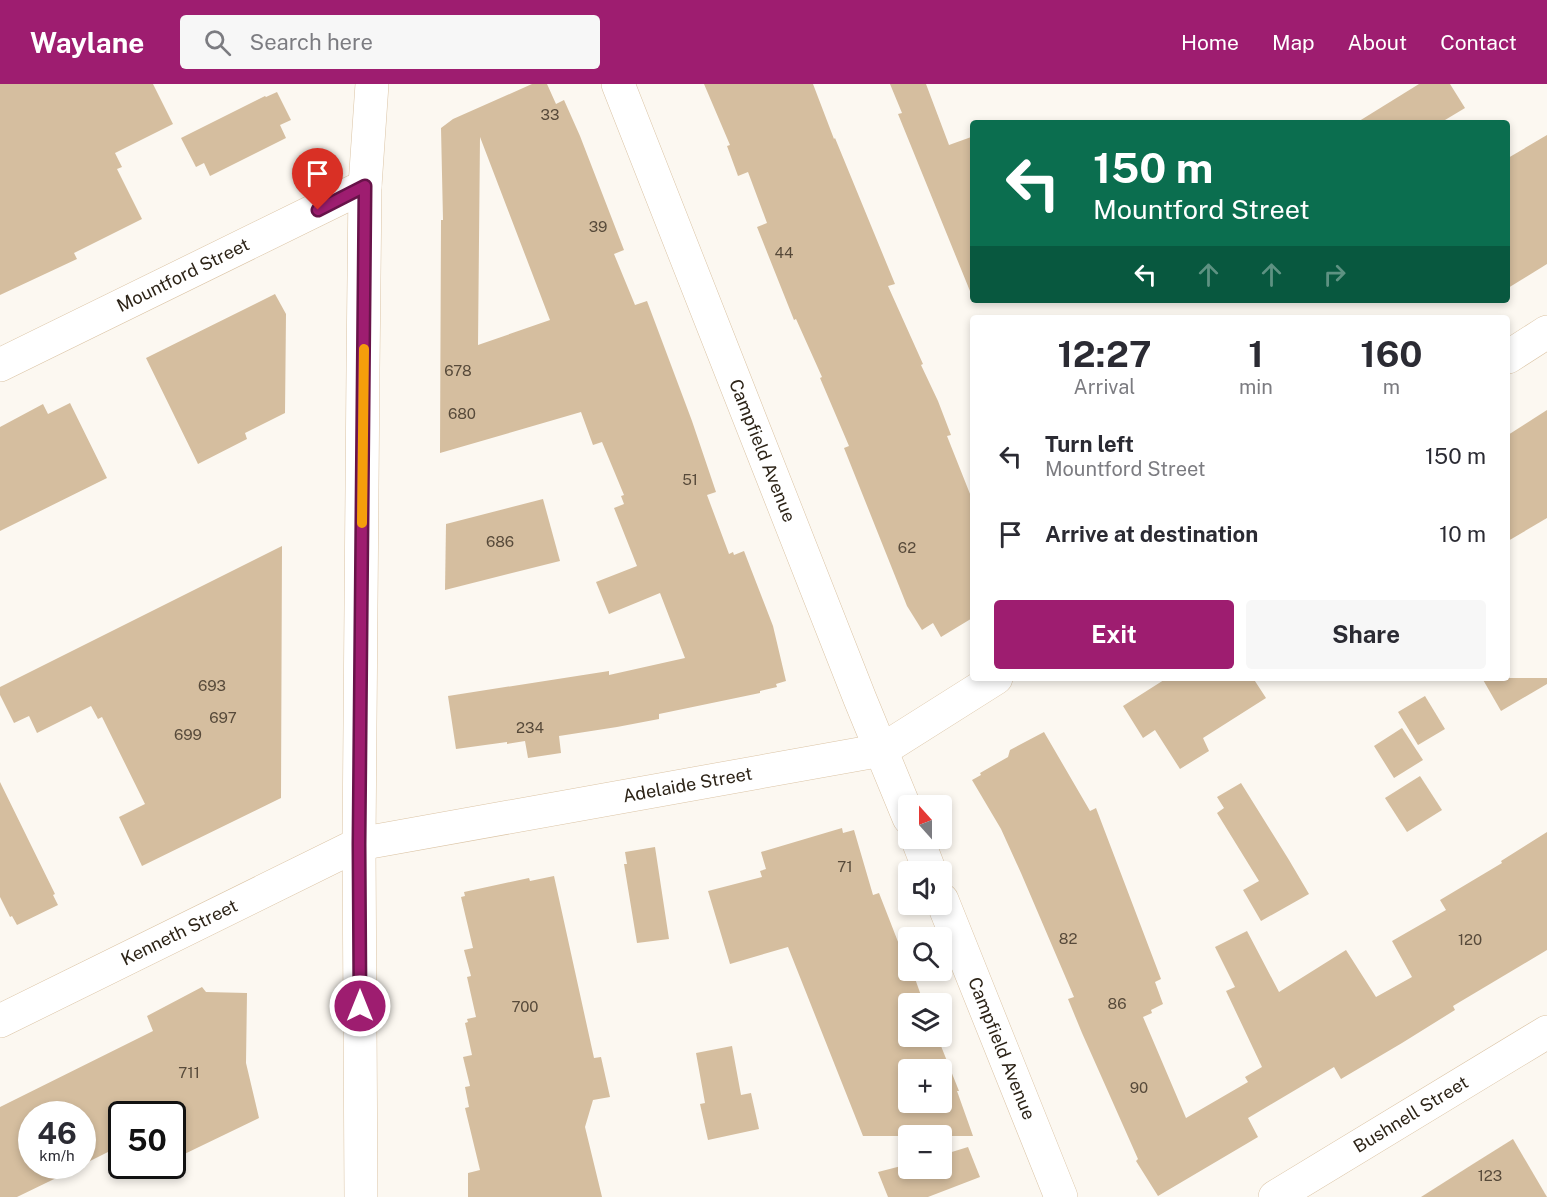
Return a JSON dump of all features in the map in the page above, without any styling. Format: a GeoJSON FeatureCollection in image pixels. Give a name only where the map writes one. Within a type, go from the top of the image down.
{"type":"FeatureCollection","features":[{"type":"Feature","properties":{"kind":"street"},"geometry":{"type":"LineString","coordinates":[[361,1197],[359,844],[365,186],[372,84]]}},
{"type":"Feature","properties":{"kind":"street","name":"Campfield Avenue"},"geometry":{"type":"LineString","coordinates":[[618,84],[851,677],[900,795]]}},
{"type":"Feature","properties":{"kind":"street","name":"Mountford Street"},"geometry":{"type":"LineString","coordinates":[[0,365],[365,186]]}},
{"type":"Feature","properties":{"kind":"street"},"geometry":{"type":"LineString","coordinates":[[1510,356],[1547,332]]}},
{"type":"Feature","properties":{"kind":"street","name":"Adelaide Street"},"geometry":{"type":"LineString","coordinates":[[359,844],[882,750],[991,681]]}},
{"type":"Feature","properties":{"kind":"street","name":"Kenneth Street"},"geometry":{"type":"LineString","coordinates":[[0,1021],[359,844]]}},
{"type":"Feature","properties":{"kind":"street","name":"Campfield Avenue"},"geometry":{"type":"LineString","coordinates":[[948,915],[1061,1197]]}},
{"type":"Feature","properties":{"kind":"street","name":"Bushnell Street"},"geometry":{"type":"LineString","coordinates":[[1275,1197],[1547,1032]]}},
{"type":"Feature","properties":{"kind":"building"},"geometry":{"type":"Polygon","coordinates":[[[0,84],[153,84],[173,124],[115,153],[122,167],[117,169],[142,219],[74,253],[77,259],[0,295],[0,84]]]}},
{"type":"Feature","properties":{"kind":"building"},"geometry":{"type":"Polygon","coordinates":[[[532,84],[547,84],[556,104],[564,100],[624,250],[614,254],[635,305],[647,301],[692,421],[716,492],[707,495],[729,554],[733,552],[734,555],[744,551],[773,626],[786,681],[776,684],[777,687],[760,691],[760,693],[659,714],[659,719],[559,736],[561,753],[528,758],[525,741],[456,749],[448,696],[609,671],[609,675],[685,658],[660,593],[609,614],[596,582],[637,566],[614,508],[624,504],[621,496],[624,495],[602,442],[593,445],[581,412],[440,453],[441,220],[443,220],[441,128],[453,119],[532,84]],[[480,137],[478,345],[550,320],[480,137]]]}},
{"type":"Feature","properties":{"kind":"building"},"geometry":{"type":"Polygon","coordinates":[[[704,84],[813,84],[895,284],[888,286],[938,401],[951,435],[947,436],[970,494],[970,619],[941,637],[933,623],[922,630],[907,606],[844,448],[849,446],[820,378],[822,377],[796,319],[794,320],[757,227],[767,223],[748,172],[738,176],[727,146],[730,145],[704,84]]]}},
{"type":"Feature","properties":{"kind":"building"},"geometry":{"type":"Polygon","coordinates":[[[890,84],[926,84],[949,145],[970,137],[970,291],[898,114],[902,113],[890,84]]]}},
{"type":"Feature","properties":{"kind":"building"},"geometry":{"type":"Polygon","coordinates":[[[1419,84],[1450,84],[1465,108],[1445,120],[1361,120],[1419,84]]]}},
{"type":"Feature","properties":{"kind":"building"},"geometry":{"type":"Polygon","coordinates":[[[277,92],[291,120],[280,125],[286,138],[210,176],[204,163],[196,167],[181,138],[277,92]]]}},
{"type":"Feature","properties":{"kind":"building"},"geometry":{"type":"Polygon","coordinates":[[[1547,135],[1547,264],[1510,287],[1510,157],[1547,135]]]}},
{"type":"Feature","properties":{"kind":"building"},"geometry":{"type":"Polygon","coordinates":[[[275,294],[286,314],[285,413],[245,433],[247,439],[198,464],[146,358],[275,294]]]}},
{"type":"Feature","properties":{"kind":"building"},"geometry":{"type":"Polygon","coordinates":[[[70,403],[107,478],[0,531],[0,427],[43,404],[48,414],[70,403]]]}},
{"type":"Feature","properties":{"kind":"building"},"geometry":{"type":"Polygon","coordinates":[[[1547,410],[1547,518],[1510,540],[1510,434],[1547,410]]]}},
{"type":"Feature","properties":{"kind":"building"},"geometry":{"type":"Polygon","coordinates":[[[543,499],[560,561],[445,590],[446,524],[543,499]]]}},
{"type":"Feature","properties":{"kind":"building"},"geometry":{"type":"Polygon","coordinates":[[[282,546],[281,798],[142,866],[119,817],[145,804],[102,717],[98,719],[91,706],[37,733],[29,716],[14,723],[0,695],[0,687],[282,546]]]}},
{"type":"Feature","properties":{"kind":"building"},"geometry":{"type":"Polygon","coordinates":[[[1547,678],[1547,684],[1501,711],[1484,681],[1547,678]]]}},
{"type":"Feature","properties":{"kind":"building"},"geometry":{"type":"Polygon","coordinates":[[[1162,681],[1255,681],[1266,698],[1203,738],[1209,751],[1180,769],[1155,730],[1143,738],[1123,706],[1162,681]]]}},
{"type":"Feature","properties":{"kind":"building"},"geometry":{"type":"Polygon","coordinates":[[[1425,696],[1445,729],[1418,745],[1398,712],[1425,696]]]}},
{"type":"Feature","properties":{"kind":"building"},"geometry":{"type":"Polygon","coordinates":[[[1402,728],[1423,760],[1394,778],[1374,746],[1402,728]]]}},
{"type":"Feature","properties":{"kind":"building"},"geometry":{"type":"Polygon","coordinates":[[[1044,732],[1090,811],[1096,808],[1161,979],[1155,982],[1163,1004],[1143,1017],[1186,1118],[1248,1082],[1245,1077],[1262,1067],[1226,991],[1235,987],[1215,947],[1247,931],[1279,992],[1346,950],[1376,997],[1412,977],[1392,941],[1446,910],[1440,900],[1502,863],[1501,861],[1547,832],[1547,950],[1453,1006],[1455,1010],[1341,1079],[1334,1067],[1248,1118],[1258,1137],[1158,1196],[1136,1161],[1138,1159],[1068,999],[1074,997],[1021,873],[1001,829],[972,780],[1008,757],[1010,750],[1044,732]]]}},
{"type":"Feature","properties":{"kind":"building"},"geometry":{"type":"Polygon","coordinates":[[[1420,776],[1442,810],[1407,832],[1385,798],[1420,776]]]}},
{"type":"Feature","properties":{"kind":"building"},"geometry":{"type":"Polygon","coordinates":[[[0,782],[55,894],[53,895],[58,905],[17,925],[12,916],[10,917],[0,897],[0,782]]]}},
{"type":"Feature","properties":{"kind":"building"},"geometry":{"type":"Polygon","coordinates":[[[1241,783],[1309,894],[1261,921],[1243,890],[1259,881],[1217,813],[1224,808],[1217,797],[1241,783]]]}},
{"type":"Feature","properties":{"kind":"building"},"geometry":{"type":"Polygon","coordinates":[[[842,828],[843,833],[854,830],[873,895],[879,893],[898,942],[898,981],[916,981],[920,993],[898,993],[898,1047],[941,1047],[946,1059],[898,1059],[898,1113],[952,1113],[952,1074],[973,1136],[952,1136],[952,1125],[898,1125],[898,1136],[863,1136],[788,947],[730,964],[708,891],[762,877],[760,871],[766,869],[761,852],[842,828]]]}},
{"type":"Feature","properties":{"kind":"building"},"geometry":{"type":"Polygon","coordinates":[[[655,847],[669,939],[637,943],[624,864],[627,864],[625,852],[655,847]]]}},
{"type":"Feature","properties":{"kind":"building"},"geometry":{"type":"Polygon","coordinates":[[[554,876],[594,1058],[601,1057],[610,1097],[593,1100],[585,1127],[602,1197],[468,1197],[468,1173],[480,1170],[465,1108],[469,1107],[465,1087],[470,1086],[463,1057],[472,1055],[465,1023],[468,1022],[467,1019],[476,1017],[467,977],[471,976],[464,950],[473,948],[461,897],[465,896],[464,892],[529,878],[530,881],[554,876]]]}},
{"type":"Feature","properties":{"kind":"building"},"geometry":{"type":"Polygon","coordinates":[[[202,987],[206,992],[247,993],[246,1063],[259,1118],[186,1153],[186,1101],[108,1101],[108,1152],[96,1158],[96,1101],[18,1101],[18,1179],[54,1179],[17,1197],[0,1197],[0,1107],[153,1031],[147,1016],[202,987]]]}},
{"type":"Feature","properties":{"kind":"building"},"geometry":{"type":"Polygon","coordinates":[[[732,1046],[741,1095],[751,1093],[759,1129],[708,1140],[700,1104],[705,1103],[696,1053],[732,1046]]]}},
{"type":"Feature","properties":{"kind":"building"},"geometry":{"type":"Polygon","coordinates":[[[1513,1139],[1547,1197],[1421,1197],[1473,1164],[1513,1139]]]}},
{"type":"Feature","properties":{"kind":"building"},"geometry":{"type":"Polygon","coordinates":[[[968,1147],[980,1177],[928,1197],[888,1197],[878,1172],[898,1167],[898,1179],[952,1179],[952,1152],[968,1147]]]}},
{"type":"Feature","properties":{"kind":"slow traffic"},"geometry":{"type":"LineString","coordinates":[[362,523],[364,349]]}},
{"type":"Feature","properties":{"kind":"route"},"geometry":{"type":"LineString","coordinates":[[318,210],[365,186],[359,844],[360,1006]]}}]}
